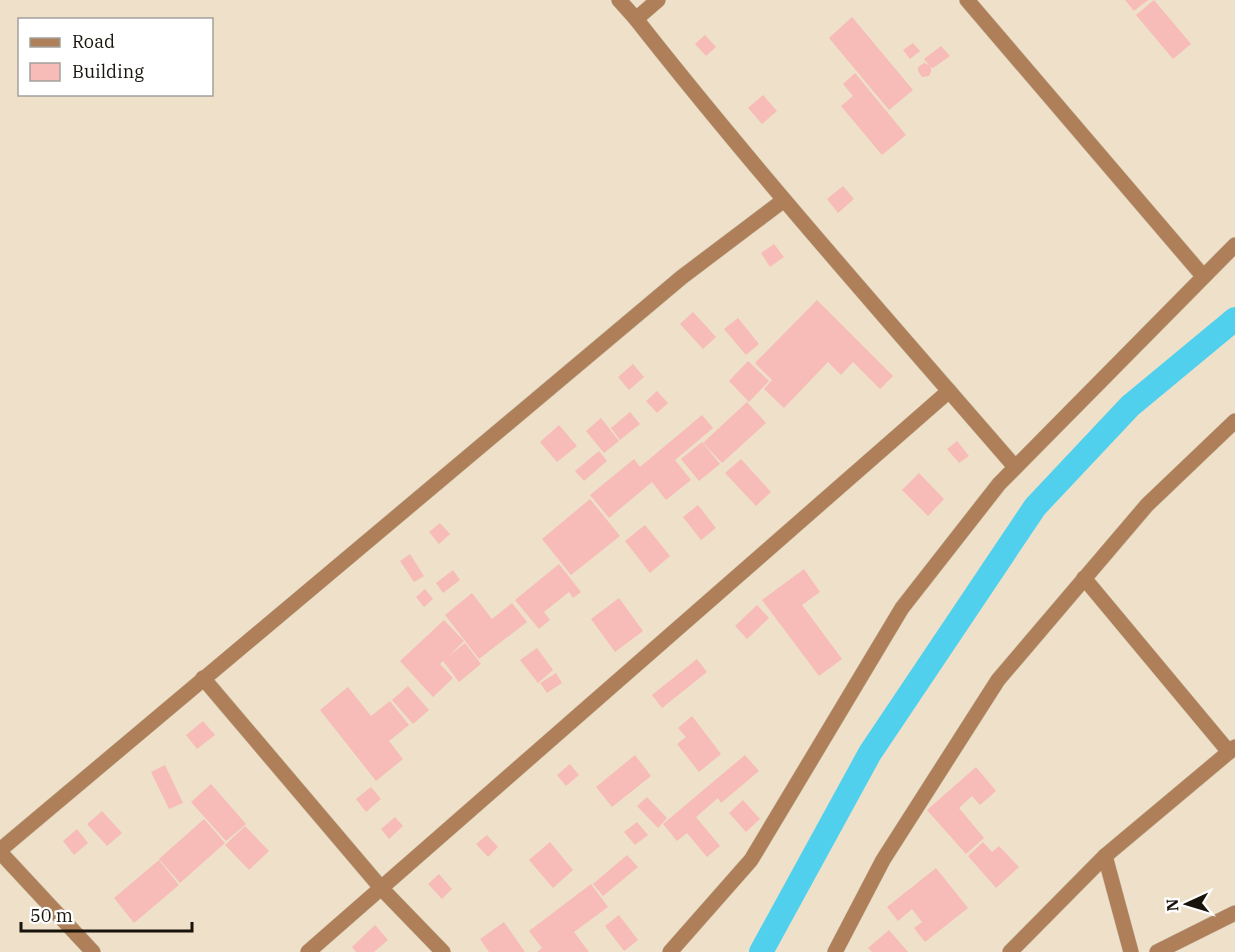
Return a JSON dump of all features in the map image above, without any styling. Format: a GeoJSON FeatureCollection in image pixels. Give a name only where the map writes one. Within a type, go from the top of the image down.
{"type":"FeatureCollection","features":[{"type":"Feature","properties":{"kind":"street"},"geometry":{"type":"LineString","coordinates":[[619,0],[784,200],[1015,467]]}},
{"type":"Feature","properties":{"kind":"street"},"geometry":{"type":"LineString","coordinates":[[636,19],[658,0]]}},
{"type":"Feature","properties":{"kind":"street"},"geometry":{"type":"LineString","coordinates":[[967,0],[1203,276]]}},
{"type":"Feature","properties":{"kind":"street"},"geometry":{"type":"LineString","coordinates":[[93,952],[0,851],[682,277],[784,200]]}},
{"type":"Feature","properties":{"kind":"street"},"geometry":{"type":"LineString","coordinates":[[670,952],[751,860],[902,608],[999,484],[1235,245]]}},
{"type":"Feature","properties":{"kind":"street"},"geometry":{"type":"LineString","coordinates":[[308,952],[949,391]]}},
{"type":"Feature","properties":{"kind":"street"},"geometry":{"type":"LineString","coordinates":[[835,952],[883,860],[998,680],[1147,505],[1235,421]]}},
{"type":"Feature","properties":{"kind":"street"},"geometry":{"type":"LineString","coordinates":[[1010,952],[1105,856],[1232,749],[1084,578]]}},
{"type":"Feature","properties":{"kind":"street"},"geometry":{"type":"LineString","coordinates":[[203,678],[382,889],[443,952]]}},
{"type":"Feature","properties":{"kind":"street"},"geometry":{"type":"LineString","coordinates":[[1105,856],[1131,952]]}},
{"type":"Feature","properties":{"kind":"street"},"geometry":{"type":"LineString","coordinates":[[1157,952],[1235,913]]}},
{"type":"Feature","properties":{"kind":"building"},"geometry":{"type":"Polygon","coordinates":[[[1125,0],[1148,0],[1134,11],[1125,0]]]}},
{"type":"Feature","properties":{"kind":"building"},"geometry":{"type":"Polygon","coordinates":[[[1154,0],[1191,44],[1173,59],[1136,15],[1154,0]]]}},
{"type":"Feature","properties":{"kind":"building"},"geometry":{"type":"Polygon","coordinates":[[[852,17],[913,90],[889,110],[829,38],[852,17]]]}},
{"type":"Feature","properties":{"kind":"building"},"geometry":{"type":"Polygon","coordinates":[[[705,35],[716,47],[706,56],[695,44],[705,35]]]}},
{"type":"Feature","properties":{"kind":"building"},"geometry":{"type":"Polygon","coordinates":[[[913,43],[920,51],[910,59],[903,50],[913,43]]]}},
{"type":"Feature","properties":{"kind":"building"},"geometry":{"type":"Polygon","coordinates":[[[941,46],[950,56],[933,68],[931,67],[929,76],[922,77],[918,67],[924,63],[929,65],[924,59],[941,46]]]}},
{"type":"Feature","properties":{"kind":"building"},"geometry":{"type":"Polygon","coordinates":[[[855,73],[906,135],[882,155],[841,106],[853,96],[843,84],[855,73]]]}},
{"type":"Feature","properties":{"kind":"building"},"geometry":{"type":"Polygon","coordinates":[[[763,95],[777,111],[762,124],[748,108],[763,95]]]}},
{"type":"Feature","properties":{"kind":"building"},"geometry":{"type":"Polygon","coordinates":[[[843,186],[854,199],[838,213],[827,199],[843,186]]]}},
{"type":"Feature","properties":{"kind":"building"},"geometry":{"type":"Polygon","coordinates":[[[774,244],[784,257],[770,267],[761,253],[774,244]]]}},
{"type":"Feature","properties":{"kind":"building"},"geometry":{"type":"Polygon","coordinates":[[[817,300],[893,376],[880,389],[853,362],[841,375],[828,362],[784,408],[764,389],[772,380],[755,363],[817,300]]]}},
{"type":"Feature","properties":{"kind":"building"},"geometry":{"type":"Polygon","coordinates":[[[693,312],[716,337],[703,349],[680,324],[693,312]]]}},
{"type":"Feature","properties":{"kind":"building"},"geometry":{"type":"Polygon","coordinates":[[[738,318],[759,344],[746,355],[724,329],[738,318]]]}},
{"type":"Feature","properties":{"kind":"building"},"geometry":{"type":"Polygon","coordinates":[[[748,361],[769,381],[749,402],[729,381],[748,361]]]}},
{"type":"Feature","properties":{"kind":"building"},"geometry":{"type":"Polygon","coordinates":[[[633,364],[644,377],[629,390],[618,377],[633,364]]]}},
{"type":"Feature","properties":{"kind":"building"},"geometry":{"type":"Polygon","coordinates":[[[657,391],[668,403],[657,413],[646,401],[657,391]]]}},
{"type":"Feature","properties":{"kind":"building"},"geometry":{"type":"Polygon","coordinates":[[[747,402],[766,423],[722,463],[703,443],[747,402]]]}},
{"type":"Feature","properties":{"kind":"building"},"geometry":{"type":"Polygon","coordinates":[[[630,412],[640,424],[620,440],[611,428],[630,412]]]}},
{"type":"Feature","properties":{"kind":"building"},"geometry":{"type":"Polygon","coordinates":[[[702,415],[713,428],[675,460],[691,480],[666,500],[652,482],[609,518],[590,495],[634,459],[640,467],[702,415]]]}},
{"type":"Feature","properties":{"kind":"building"},"geometry":{"type":"Polygon","coordinates":[[[601,418],[619,441],[604,453],[586,431],[601,418]]]}},
{"type":"Feature","properties":{"kind":"building"},"geometry":{"type":"Polygon","coordinates":[[[559,425],[577,446],[557,462],[540,442],[559,425]]]}},
{"type":"Feature","properties":{"kind":"building"},"geometry":{"type":"Polygon","coordinates":[[[957,441],[969,456],[959,463],[947,449],[957,441]]]}},
{"type":"Feature","properties":{"kind":"building"},"geometry":{"type":"Polygon","coordinates":[[[702,442],[720,464],[699,481],[681,459],[702,442]]]}},
{"type":"Feature","properties":{"kind":"building"},"geometry":{"type":"Polygon","coordinates":[[[599,451],[607,461],[584,481],[575,471],[599,451]]]}},
{"type":"Feature","properties":{"kind":"building"},"geometry":{"type":"Polygon","coordinates":[[[741,459],[771,492],[756,506],[725,473],[741,459]]]}},
{"type":"Feature","properties":{"kind":"building"},"geometry":{"type":"Polygon","coordinates":[[[919,473],[944,499],[928,516],[902,490],[919,473]]]}},
{"type":"Feature","properties":{"kind":"building"},"geometry":{"type":"Polygon","coordinates":[[[590,499],[620,536],[571,575],[542,539],[590,499]]]}},
{"type":"Feature","properties":{"kind":"building"},"geometry":{"type":"Polygon","coordinates":[[[698,505],[716,528],[701,540],[683,517],[698,505]]]}},
{"type":"Feature","properties":{"kind":"building"},"geometry":{"type":"Polygon","coordinates":[[[440,523],[450,534],[439,544],[429,532],[440,523]]]}},
{"type":"Feature","properties":{"kind":"building"},"geometry":{"type":"Polygon","coordinates":[[[645,525],[670,556],[650,573],[625,541],[645,525]]]}},
{"type":"Feature","properties":{"kind":"building"},"geometry":{"type":"Polygon","coordinates":[[[410,554],[424,576],[414,582],[400,561],[410,554]]]}},
{"type":"Feature","properties":{"kind":"building"},"geometry":{"type":"Polygon","coordinates":[[[559,564],[581,592],[573,598],[569,592],[544,612],[550,620],[539,629],[515,600],[559,564]]]}},
{"type":"Feature","properties":{"kind":"building"},"geometry":{"type":"Polygon","coordinates":[[[804,569],[820,592],[802,605],[842,659],[819,676],[762,600],[804,569]]]}},
{"type":"Feature","properties":{"kind":"building"},"geometry":{"type":"Polygon","coordinates":[[[453,570],[460,580],[443,593],[436,583],[453,570]]]}},
{"type":"Feature","properties":{"kind":"building"},"geometry":{"type":"Polygon","coordinates":[[[425,589],[433,599],[424,607],[416,597],[425,589]]]}},
{"type":"Feature","properties":{"kind":"building"},"geometry":{"type":"Polygon","coordinates":[[[472,593],[492,619],[512,603],[527,622],[479,659],[445,615],[472,593]]]}},
{"type":"Feature","properties":{"kind":"building"},"geometry":{"type":"Polygon","coordinates":[[[619,598],[643,631],[615,652],[591,619],[619,598]]]}},
{"type":"Feature","properties":{"kind":"building"},"geometry":{"type":"Polygon","coordinates":[[[757,605],[769,618],[747,639],[735,626],[757,605]]]}},
{"type":"Feature","properties":{"kind":"building"},"geometry":{"type":"Polygon","coordinates":[[[444,620],[464,641],[448,657],[465,643],[481,664],[459,682],[443,661],[440,664],[453,678],[433,697],[400,661],[444,620]]]}},
{"type":"Feature","properties":{"kind":"building"},"geometry":{"type":"Polygon","coordinates":[[[537,648],[553,670],[538,683],[520,660],[537,648]]]}},
{"type":"Feature","properties":{"kind":"building"},"geometry":{"type":"Polygon","coordinates":[[[697,659],[707,672],[662,708],[652,695],[697,659]]]}},
{"type":"Feature","properties":{"kind":"building"},"geometry":{"type":"Polygon","coordinates":[[[556,673],[562,683],[547,693],[540,683],[556,673]]]}},
{"type":"Feature","properties":{"kind":"building"},"geometry":{"type":"Polygon","coordinates":[[[408,686],[429,710],[413,724],[392,700],[408,686]]]}},
{"type":"Feature","properties":{"kind":"building"},"geometry":{"type":"Polygon","coordinates":[[[348,687],[371,716],[390,701],[409,725],[389,741],[403,759],[376,781],[320,710],[348,687]]]}},
{"type":"Feature","properties":{"kind":"building"},"geometry":{"type":"Polygon","coordinates":[[[692,716],[721,754],[699,772],[677,744],[686,737],[678,728],[692,716]]]}},
{"type":"Feature","properties":{"kind":"building"},"geometry":{"type":"Polygon","coordinates":[[[203,721],[215,735],[197,749],[186,735],[203,721]]]}},
{"type":"Feature","properties":{"kind":"building"},"geometry":{"type":"Polygon","coordinates":[[[635,755],[651,776],[612,807],[596,787],[635,755]]]}},
{"type":"Feature","properties":{"kind":"building"},"geometry":{"type":"Polygon","coordinates":[[[745,755],[759,771],[721,803],[718,798],[696,817],[720,846],[707,857],[687,833],[677,841],[663,824],[745,755]]]}},
{"type":"Feature","properties":{"kind":"building"},"geometry":{"type":"Polygon","coordinates":[[[570,764],[579,775],[566,786],[557,775],[570,764]]]}},
{"type":"Feature","properties":{"kind":"building"},"geometry":{"type":"Polygon","coordinates":[[[165,765],[183,803],[169,809],[151,772],[165,765]]]}},
{"type":"Feature","properties":{"kind":"building"},"geometry":{"type":"Polygon","coordinates":[[[976,767],[996,791],[980,805],[972,796],[959,808],[984,838],[966,854],[927,810],[976,767]]]}},
{"type":"Feature","properties":{"kind":"building"},"geometry":{"type":"Polygon","coordinates":[[[211,784],[246,824],[226,841],[191,802],[211,784]]]}},
{"type":"Feature","properties":{"kind":"building"},"geometry":{"type":"Polygon","coordinates":[[[371,787],[381,799],[366,812],[356,799],[371,787]]]}},
{"type":"Feature","properties":{"kind":"building"},"geometry":{"type":"Polygon","coordinates":[[[647,797],[667,818],[658,828],[637,806],[647,797]]]}},
{"type":"Feature","properties":{"kind":"building"},"geometry":{"type":"Polygon","coordinates":[[[743,800],[760,819],[746,832],[729,813],[743,800]]]}},
{"type":"Feature","properties":{"kind":"building"},"geometry":{"type":"Polygon","coordinates":[[[102,811],[122,833],[107,846],[87,824],[102,811]]]}},
{"type":"Feature","properties":{"kind":"building"},"geometry":{"type":"Polygon","coordinates":[[[395,817],[403,826],[389,839],[381,829],[395,817]]]}},
{"type":"Feature","properties":{"kind":"building"},"geometry":{"type":"Polygon","coordinates":[[[204,819],[225,843],[180,883],[159,859],[204,819]]]}},
{"type":"Feature","properties":{"kind":"building"},"geometry":{"type":"Polygon","coordinates":[[[637,822],[648,835],[635,845],[624,832],[637,822]]]}},
{"type":"Feature","properties":{"kind":"building"},"geometry":{"type":"Polygon","coordinates":[[[245,826],[269,851],[249,870],[225,845],[245,826]]]}},
{"type":"Feature","properties":{"kind":"building"},"geometry":{"type":"Polygon","coordinates":[[[77,829],[88,843],[74,855],[63,841],[77,829]]]}},
{"type":"Feature","properties":{"kind":"building"},"geometry":{"type":"Polygon","coordinates":[[[487,835],[498,847],[488,857],[476,844],[487,835]]]}},
{"type":"Feature","properties":{"kind":"building"},"geometry":{"type":"Polygon","coordinates":[[[550,842],[573,870],[553,888],[529,860],[550,842]]]}},
{"type":"Feature","properties":{"kind":"building"},"geometry":{"type":"Polygon","coordinates":[[[983,842],[992,852],[999,846],[1019,867],[996,888],[968,856],[983,842]]]}},
{"type":"Feature","properties":{"kind":"building"},"geometry":{"type":"Polygon","coordinates":[[[627,855],[638,867],[603,896],[593,884],[627,855]]]}},
{"type":"Feature","properties":{"kind":"building"},"geometry":{"type":"Polygon","coordinates":[[[159,860],[179,885],[134,923],[114,898],[159,860]]]}},
{"type":"Feature","properties":{"kind":"building"},"geometry":{"type":"Polygon","coordinates":[[[936,868],[968,908],[925,942],[914,928],[922,922],[912,909],[898,921],[887,907],[936,868]]]}},
{"type":"Feature","properties":{"kind":"building"},"geometry":{"type":"Polygon","coordinates":[[[439,874],[452,889],[442,899],[428,884],[439,874]]]}},
{"type":"Feature","properties":{"kind":"building"},"geometry":{"type":"Polygon","coordinates":[[[591,884],[608,907],[574,932],[589,952],[537,952],[542,948],[529,931],[591,884]]]}},
{"type":"Feature","properties":{"kind":"building"},"geometry":{"type":"Polygon","coordinates":[[[619,915],[638,940],[624,951],[605,926],[619,915]]]}},
{"type":"Feature","properties":{"kind":"building"},"geometry":{"type":"Polygon","coordinates":[[[504,922],[525,952],[489,952],[480,939],[504,922]]]}},
{"type":"Feature","properties":{"kind":"building"},"geometry":{"type":"Polygon","coordinates":[[[375,925],[388,940],[374,952],[356,952],[352,947],[375,925]]]}},
{"type":"Feature","properties":{"kind":"building"},"geometry":{"type":"Polygon","coordinates":[[[889,930],[908,952],[872,952],[868,948],[889,930]]]}},
{"type":"Feature","properties":{"kind":"waterway"},"geometry":{"type":"LineString","coordinates":[[761,952],[870,753],[1035,507],[1130,406],[1235,319]]}}]}
